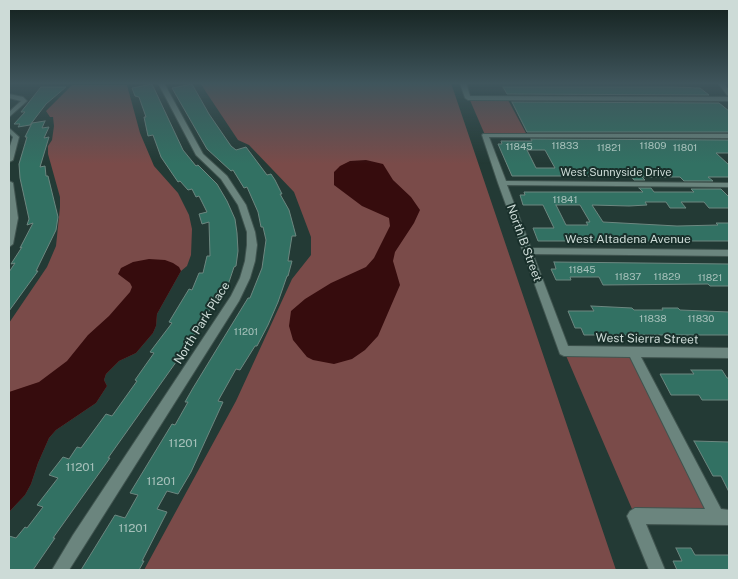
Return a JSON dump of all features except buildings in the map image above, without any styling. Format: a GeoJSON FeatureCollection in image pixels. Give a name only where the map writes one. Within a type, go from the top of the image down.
{"type":"FeatureCollection","features":[{"type":"Feature","properties":{"kind":"street","name":"North Park Place"},"geometry":{"type":"LineString","coordinates":[[60,570],[235,298],[245,278],[250,261],[251,232],[242,206],[224,178],[200,154],[176,110]]}},
{"type":"Feature","properties":{"kind":"street"},"geometry":{"type":"LineString","coordinates":[[9,130],[16,137],[9,160]]}},
{"type":"Feature","properties":{"kind":"street","name":"North B Street"},"geometry":{"type":"LineString","coordinates":[[564,352],[485,135],[729,136]]}},
{"type":"Feature","properties":{"kind":"street"},"geometry":{"type":"LineString","coordinates":[[9,183],[14,218],[9,244]]}},
{"type":"Feature","properties":{"kind":"street","name":"West Sunnyside Drive"},"geometry":{"type":"LineString","coordinates":[[502,183],[729,185]]}},
{"type":"Feature","properties":{"kind":"street","name":"West Altadena Avenue"},"geometry":{"type":"LineString","coordinates":[[527,251],[729,252]]}},
{"type":"Feature","properties":{"kind":"street","name":"West Sierra Street"},"geometry":{"type":"LineString","coordinates":[[564,352],[729,353]]}},
{"type":"Feature","properties":{"kind":"street"},"geometry":{"type":"LineString","coordinates":[[633,352],[723,517],[635,516],[657,570]]}},
{"type":"Feature","properties":{"kind":"shaded area"},"geometry":{"type":"Polygon","coordinates":[[[134,110],[140,133],[154,166],[178,193],[189,215],[192,229],[191,255],[187,266],[181,271],[157,314],[153,333],[136,353],[119,361],[106,374],[104,380],[107,386],[96,403],[56,430],[49,438],[31,484],[25,495],[9,512],[9,323],[47,267],[56,246],[60,207],[60,197],[48,154],[48,146],[52,140],[54,126],[53,117],[50,117],[46,111],[134,110]]]}},
{"type":"Feature","properties":{"kind":"shaded area"},"geometry":{"type":"Polygon","coordinates":[[[218,110],[460,110],[616,570],[144,570],[236,401],[292,279],[311,255],[311,237],[294,192],[249,145],[238,140],[218,110]]]}},
{"type":"Feature","properties":{"kind":"shaded area"},"geometry":{"type":"Polygon","coordinates":[[[474,110],[513,110],[527,135],[485,135],[474,110]]]}},
{"type":"Feature","properties":{"kind":"shaded area"},"geometry":{"type":"Polygon","coordinates":[[[366,160],[383,164],[393,180],[411,197],[420,210],[395,252],[393,261],[400,285],[378,336],[365,350],[352,359],[334,364],[313,360],[307,357],[293,340],[289,326],[291,311],[305,299],[331,283],[366,267],[374,258],[390,226],[389,218],[362,206],[334,185],[334,172],[340,166],[350,161],[366,160]]]}},
{"type":"Feature","properties":{"kind":"shaded area"},"geometry":{"type":"Polygon","coordinates":[[[149,259],[165,260],[173,263],[181,271],[157,314],[153,333],[136,353],[119,361],[106,374],[104,380],[107,386],[96,403],[56,430],[49,438],[31,484],[25,495],[9,512],[9,392],[39,382],[67,361],[88,335],[109,316],[130,292],[132,287],[130,283],[118,274],[121,268],[133,262],[149,259]]]}},
{"type":"Feature","properties":{"kind":"shaded area"},"geometry":{"type":"Polygon","coordinates":[[[564,351],[633,352],[717,517],[635,516],[564,351]]]}}]}
